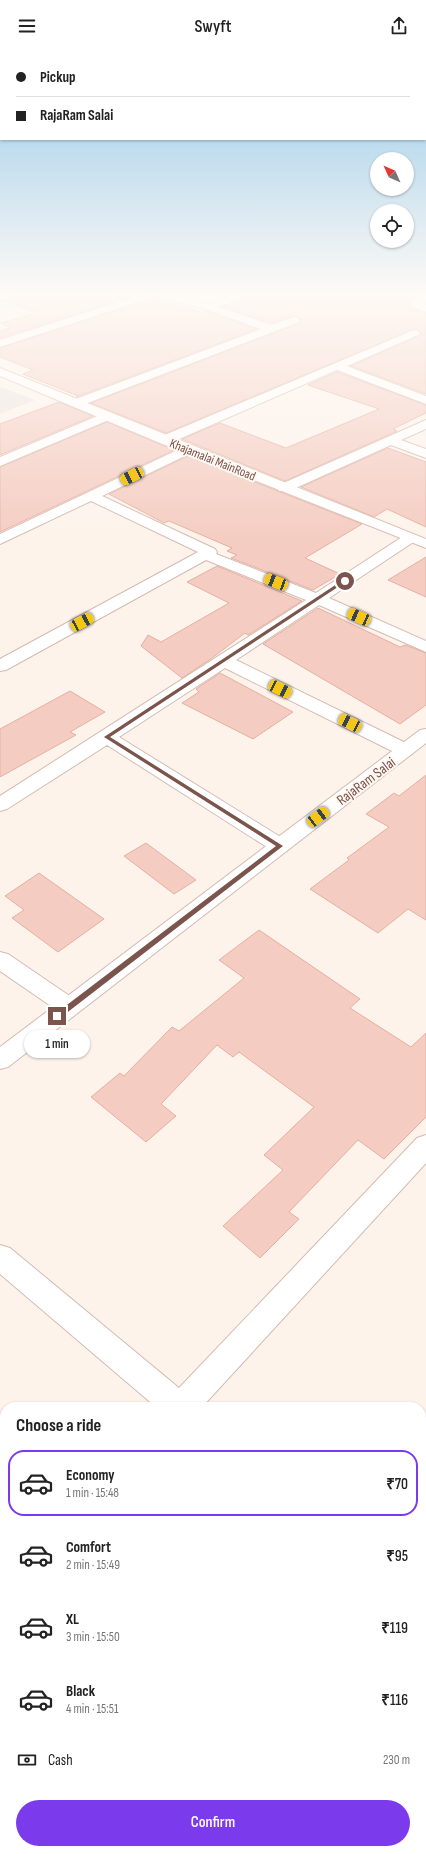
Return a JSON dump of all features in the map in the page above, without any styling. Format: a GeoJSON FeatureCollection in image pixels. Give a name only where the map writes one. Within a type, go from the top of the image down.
{"type":"FeatureCollection","features":[{"type":"Feature","properties":{"kind":"street","name":"Khajamalai MainRoad"},"geometry":{"type":"LineString","coordinates":[[10,376],[165,440],[426,544]]}},
{"type":"Feature","properties":{"kind":"street"},"geometry":{"type":"LineString","coordinates":[[77,403],[148,376]]}},
{"type":"Feature","properties":{"kind":"street"},"geometry":{"type":"LineString","coordinates":[[165,440],[313,376]]}},
{"type":"Feature","properties":{"kind":"street"},"geometry":{"type":"LineString","coordinates":[[363,376],[426,400]]}},
{"type":"Feature","properties":{"kind":"street"},"geometry":{"type":"LineString","coordinates":[[0,462],[107,416]]}},
{"type":"Feature","properties":{"kind":"street"},"geometry":{"type":"LineString","coordinates":[[284,488],[396,440],[426,424]]}},
{"type":"Feature","properties":{"kind":"street"},"geometry":{"type":"LineString","coordinates":[[396,440],[426,454]]}},
{"type":"Feature","properties":{"kind":"street"},"geometry":{"type":"LineString","coordinates":[[0,540],[188,449]]}},
{"type":"Feature","properties":{"kind":"street"},"geometry":{"type":"LineString","coordinates":[[0,666],[210,552],[91,496]]}},
{"type":"Feature","properties":{"kind":"street"},"geometry":{"type":"LineString","coordinates":[[0,805],[224,661],[410,538]]}},
{"type":"Feature","properties":{"kind":"street"},"geometry":{"type":"LineString","coordinates":[[205,555],[318,599],[426,647]]}},
{"type":"Feature","properties":{"kind":"street"},"geometry":{"type":"LineString","coordinates":[[224,661],[405,750]]}},
{"type":"Feature","properties":{"kind":"street","name":"RajaRam Salai"},"geometry":{"type":"LineString","coordinates":[[0,1060],[426,734]]}},
{"type":"Feature","properties":{"kind":"street"},"geometry":{"type":"LineString","coordinates":[[107,737],[280,846]]}},
{"type":"Feature","properties":{"kind":"street"},"geometry":{"type":"LineString","coordinates":[[0,960],[69,1007]]}},
{"type":"Feature","properties":{"kind":"street"},"geometry":{"type":"LineString","coordinates":[[187,1402],[426,1146]]}},
{"type":"Feature","properties":{"kind":"street"},"geometry":{"type":"LineString","coordinates":[[0,1257],[173,1402]]}},
{"type":"Feature","properties":{"kind":"shaded area"},"geometry":{"type":"Polygon","coordinates":[[[0,387],[35,400],[0,414],[0,387]]]}},
{"type":"Feature","properties":{"kind":"building"},"geometry":{"type":"Polygon","coordinates":[[[28,376],[132,376],[76,397],[78,396],[28,376]]]}},
{"type":"Feature","properties":{"kind":"building"},"geometry":{"type":"Polygon","coordinates":[[[161,376],[302,376],[166,433],[91,403],[161,376]]]}},
{"type":"Feature","properties":{"kind":"building"},"geometry":{"type":"Polygon","coordinates":[[[328,376],[348,376],[426,405],[426,413],[393,429],[397,431],[285,481],[182,439],[220,423],[286,448],[379,409],[308,385],[328,376]]]}},
{"type":"Feature","properties":{"kind":"building"},"geometry":{"type":"Polygon","coordinates":[[[378,376],[426,376],[426,394],[378,376]]]}},
{"type":"Feature","properties":{"kind":"building"},"geometry":{"type":"Polygon","coordinates":[[[59,402],[93,416],[0,455],[0,424],[59,402]]]}},
{"type":"Feature","properties":{"kind":"building"},"geometry":{"type":"Polygon","coordinates":[[[107,422],[174,450],[0,532],[0,467],[107,422]]]}},
{"type":"Feature","properties":{"kind":"building"},"geometry":{"type":"Polygon","coordinates":[[[388,448],[426,462],[426,527],[387,509],[374,517],[301,487],[388,448]]]}},
{"type":"Feature","properties":{"kind":"building"},"geometry":{"type":"Polygon","coordinates":[[[188,456],[362,524],[305,558],[340,574],[313,590],[231,558],[237,555],[227,551],[232,548],[169,521],[164,523],[109,494],[188,456]]]}},
{"type":"Feature","properties":{"kind":"building"},"geometry":{"type":"Polygon","coordinates":[[[426,557],[426,597],[388,580],[426,557]]]}},
{"type":"Feature","properties":{"kind":"building"},"geometry":{"type":"Polygon","coordinates":[[[217,566],[302,601],[248,635],[245,633],[182,678],[141,646],[148,635],[161,642],[229,603],[187,582],[217,566]]]}},
{"type":"Feature","properties":{"kind":"building"},"geometry":{"type":"Polygon","coordinates":[[[318,608],[400,647],[405,645],[426,653],[426,705],[400,724],[263,644],[318,608]]]}},
{"type":"Feature","properties":{"kind":"building"},"geometry":{"type":"Polygon","coordinates":[[[220,673],[293,712],[253,739],[182,703],[199,692],[196,689],[220,673]]]}},
{"type":"Feature","properties":{"kind":"building"},"geometry":{"type":"Polygon","coordinates":[[[70,691],[105,712],[70,732],[76,735],[0,777],[0,729],[70,691]]]}},
{"type":"Feature","properties":{"kind":"building"},"geometry":{"type":"Polygon","coordinates":[[[426,775],[426,920],[408,909],[378,933],[310,889],[349,860],[347,858],[389,827],[366,814],[394,793],[399,796],[426,775]]]}},
{"type":"Feature","properties":{"kind":"building"},"geometry":{"type":"Polygon","coordinates":[[[146,843],[196,880],[174,894],[124,856],[146,843]]]}},
{"type":"Feature","properties":{"kind":"building"},"geometry":{"type":"Polygon","coordinates":[[[39,873],[104,919],[58,952],[12,918],[24,910],[5,896],[39,873]]]}},
{"type":"Feature","properties":{"kind":"building"},"geometry":{"type":"Polygon","coordinates":[[[259,930],[360,999],[350,1008],[411,1047],[426,1033],[426,1117],[384,1159],[358,1140],[289,1212],[299,1219],[260,1258],[223,1226],[283,1170],[264,1155],[314,1107],[239,1052],[233,1057],[217,1045],[161,1104],[176,1116],[146,1142],[91,1097],[120,1073],[124,1076],[172,1027],[179,1031],[244,978],[219,960],[259,930]]]}},
{"type":"Feature","properties":{"kind":"route"},"geometry":{"type":"LineString","coordinates":[[57,1016],[280,846],[107,737],[345,581]]}}]}
